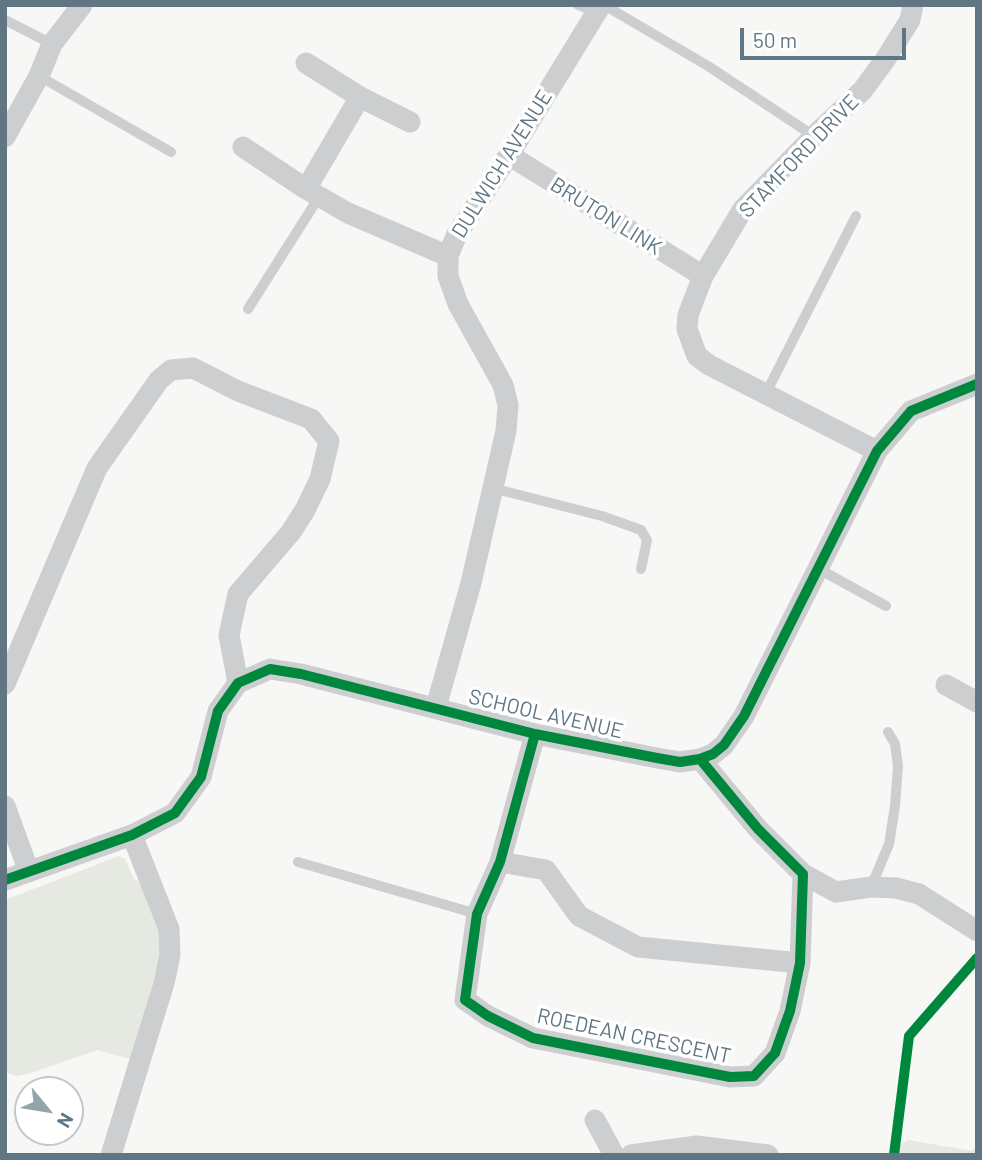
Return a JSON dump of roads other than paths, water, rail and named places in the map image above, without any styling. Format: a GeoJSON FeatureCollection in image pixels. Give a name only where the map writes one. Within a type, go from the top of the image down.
{"type":"FeatureCollection","features":[{"type":"Feature","properties":{"kind":"street"},"geometry":{"type":"LineString","coordinates":[[5,137],[52,44],[82,5]]}},
{"type":"Feature","properties":{"kind":"street","name":"STAMFORD DRIVE"},"geometry":{"type":"LineString","coordinates":[[877,451],[720,372],[697,356],[687,322],[703,276],[743,209],[862,91],[910,20],[913,5]]}},
{"type":"Feature","properties":{"kind":"street","name":"DULWICH AVENUE"},"geometry":{"type":"LineString","coordinates":[[436,707],[471,583],[506,431],[508,405],[503,385],[458,304],[448,276],[448,256],[457,234],[509,155],[594,7]]}},
{"type":"Feature","properties":{"kind":"street"},"geometry":{"type":"LineString","coordinates":[[306,64],[360,97],[410,122]]}},
{"type":"Feature","properties":{"kind":"street"},"geometry":{"type":"LineString","coordinates":[[312,193],[360,97]]}},
{"type":"Feature","properties":{"kind":"street"},"geometry":{"type":"LineString","coordinates":[[243,147],[312,193],[348,213],[448,256]]}},
{"type":"Feature","properties":{"kind":"street","name":"BRUTON LINK"},"geometry":{"type":"LineString","coordinates":[[509,155],[703,276]]}},
{"type":"Feature","properties":{"kind":"street"},"geometry":{"type":"LineString","coordinates":[[5,684],[97,468],[159,380],[171,370],[193,368],[238,391],[311,419],[329,441],[320,479],[305,510],[291,532],[238,594],[229,635],[238,683],[218,711],[201,777],[175,813],[132,835],[5,880]]}},
{"type":"Feature","properties":{"kind":"street"},"geometry":{"type":"LineString","coordinates":[[977,384],[911,411],[877,451],[744,716],[724,745],[713,754],[700,759],[758,829],[803,874],[836,892],[871,887],[896,888],[919,894],[977,931]]}},
{"type":"Feature","properties":{"kind":"street","name":"SCHOOL AVENUE"},"geometry":{"type":"LineString","coordinates":[[238,683],[270,669],[301,674],[535,734],[680,762],[700,759]]}},
{"type":"Feature","properties":{"kind":"street"},"geometry":{"type":"LineString","coordinates":[[946,685],[977,702]]}},
{"type":"Feature","properties":{"kind":"street","name":"ROEDEAN CRESCENT"},"geometry":{"type":"LineString","coordinates":[[535,734],[500,862],[477,914],[465,1000],[488,1016],[533,1038],[730,1077],[754,1076],[775,1053],[790,1011],[800,963],[803,874]]}},
{"type":"Feature","properties":{"kind":"street"},"geometry":{"type":"LineString","coordinates":[[5,806],[29,872]]}},
{"type":"Feature","properties":{"kind":"street"},"geometry":{"type":"LineString","coordinates":[[111,1155],[164,983],[170,955],[169,929],[132,835]]}},
{"type":"Feature","properties":{"kind":"street"},"geometry":{"type":"LineString","coordinates":[[500,862],[546,870],[579,916],[638,947],[800,963]]}},
{"type":"Feature","properties":{"kind":"street"},"geometry":{"type":"LineString","coordinates":[[595,1120],[614,1155]]}},
{"type":"Feature","properties":{"kind":"street"},"geometry":{"type":"LineString","coordinates":[[631,1155],[697,1146],[768,1155]]}},
{"type":"Feature","properties":{"kind":"lane"},"geometry":{"type":"LineString","coordinates":[[594,7],[708,66],[814,136]]}},
{"type":"Feature","properties":{"kind":"lane"},"geometry":{"type":"LineString","coordinates":[[5,20],[52,44]]}},
{"type":"Feature","properties":{"kind":"lane"},"geometry":{"type":"LineString","coordinates":[[38,76],[171,152]]}},
{"type":"Feature","properties":{"kind":"lane"},"geometry":{"type":"LineString","coordinates":[[248,309],[312,193]]}},
{"type":"Feature","properties":{"kind":"lane"},"geometry":{"type":"LineString","coordinates":[[765,395],[856,216]]}},
{"type":"Feature","properties":{"kind":"lane"},"geometry":{"type":"LineString","coordinates":[[492,488],[602,516],[641,530],[647,540],[641,569]]}},
{"type":"Feature","properties":{"kind":"lane"},"geometry":{"type":"LineString","coordinates":[[817,568],[886,607]]}},
{"type":"Feature","properties":{"kind":"lane"},"geometry":{"type":"LineString","coordinates":[[871,887],[889,844],[895,806],[898,766],[895,744],[888,732]]}},
{"type":"Feature","properties":{"kind":"lane"},"geometry":{"type":"LineString","coordinates":[[298,862],[477,914]]}}]}
